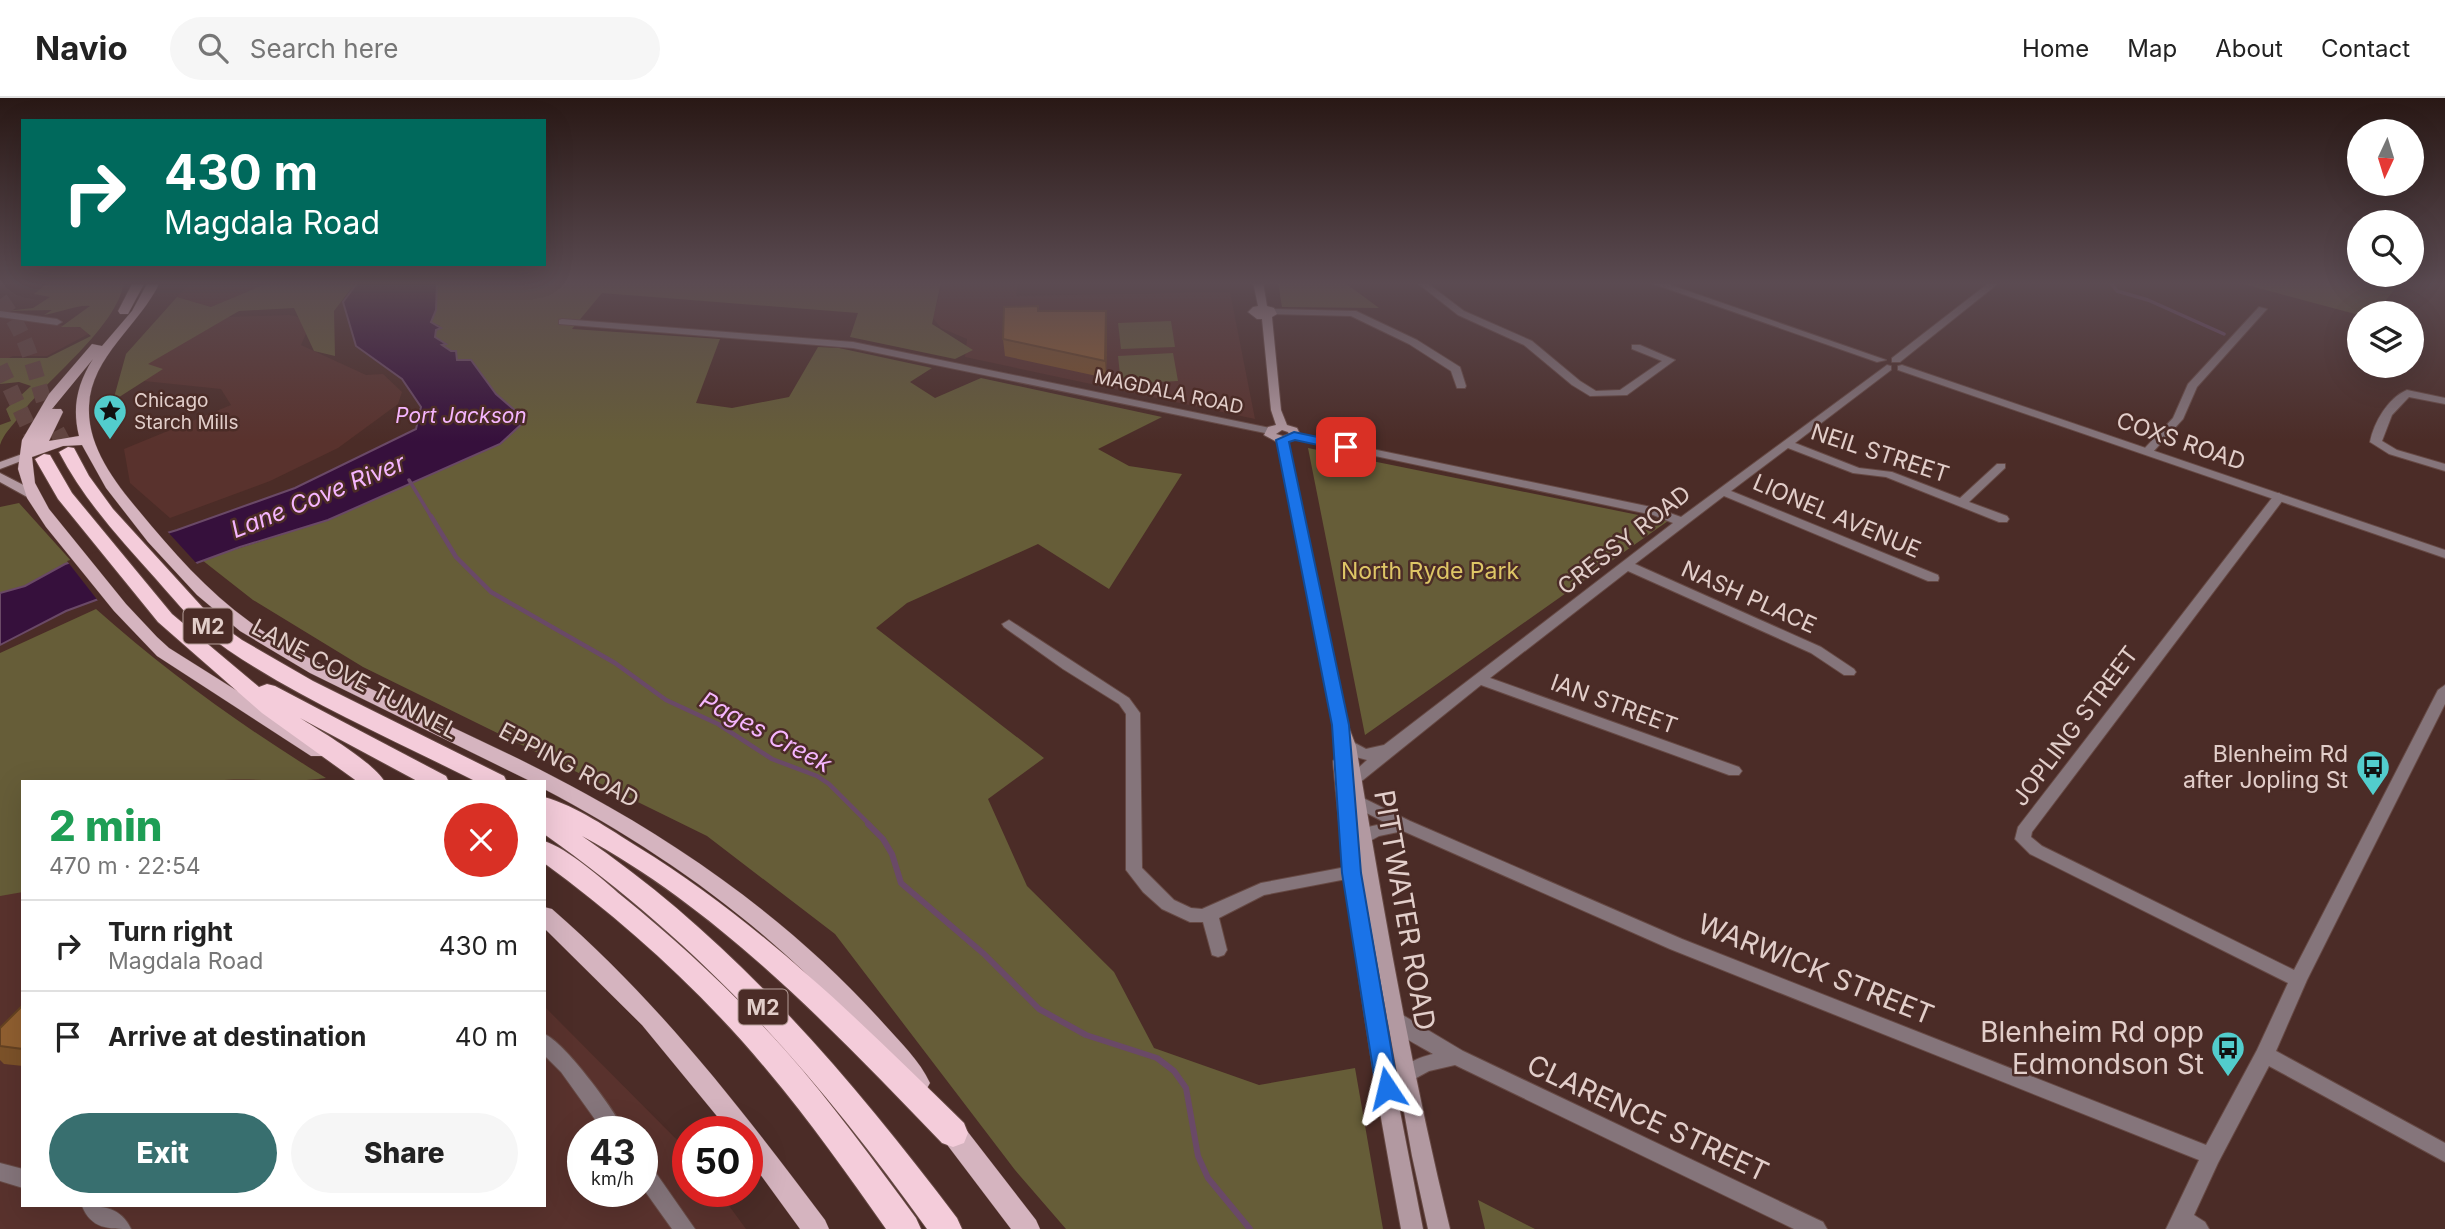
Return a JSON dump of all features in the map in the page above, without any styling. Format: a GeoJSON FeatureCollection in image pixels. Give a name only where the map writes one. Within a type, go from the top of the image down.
{"type":"FeatureCollection","features":[{"type":"Feature","properties":{"kind":"highway","name":"LANE COVE TUNNEL"},"geometry":{"type":"LineString","coordinates":[[68,452],[86,485],[132,527],[171,586],[208,625],[235,645],[305,686],[454,763]]}},
{"type":"Feature","properties":{"kind":"highway","name":"M2"},"geometry":{"type":"LineString","coordinates":[[33,456],[165,618],[270,708],[343,758],[369,780]]}},
{"type":"Feature","properties":{"kind":"highway","name":"M2"},"geometry":{"type":"LineString","coordinates":[[205,653],[286,702],[434,780]]}},
{"type":"Feature","properties":{"kind":"highway","name":"M2"},"geometry":{"type":"LineString","coordinates":[[454,763],[481,780]]}},
{"type":"Feature","properties":{"kind":"highway","name":"M2"},"geometry":{"type":"LineString","coordinates":[[454,763],[492,780]]}},
{"type":"Feature","properties":{"kind":"highway","name":"M2"},"geometry":{"type":"LineString","coordinates":[[546,806],[615,843],[678,883],[786,969],[953,1133]]}},
{"type":"Feature","properties":{"kind":"highway","name":"M2"},"geometry":{"type":"LineString","coordinates":[[546,824],[665,913],[765,1009],[848,1101],[946,1229]]}},
{"type":"Feature","properties":{"kind":"highway","name":"M2"},"geometry":{"type":"LineString","coordinates":[[546,852],[634,920],[731,1011],[785,1072],[905,1229]]}},
{"type":"Feature","properties":{"kind":"main road"},"geometry":{"type":"LineString","coordinates":[[106,335],[42,416],[30,438],[33,495],[47,519],[123,614],[163,652],[368,780]]}},
{"type":"Feature","properties":{"kind":"main road","name":"EPPING ROAD"},"geometry":{"type":"LineString","coordinates":[[118,335],[96,362],[82,402],[83,427],[132,527],[229,615],[280,648],[542,780]]}},
{"type":"Feature","properties":{"kind":"main road","name":"PITTWATER ROAD"},"geometry":{"type":"LineString","coordinates":[[1269,335],[1276,410],[1286,434],[1341,725],[1351,873],[1361,945],[1412,1229]]}},
{"type":"Feature","properties":{"kind":"main road"},"geometry":{"type":"LineString","coordinates":[[33,456],[60,404],[96,362]]}},
{"type":"Feature","properties":{"kind":"main road"},"geometry":{"type":"LineString","coordinates":[[1270,431],[1286,434]]}},
{"type":"Feature","properties":{"kind":"main road"},"geometry":{"type":"LineString","coordinates":[[0,466],[33,456],[66,441],[82,440],[90,443]]}},
{"type":"Feature","properties":{"kind":"main road"},"geometry":{"type":"LineString","coordinates":[[0,477],[33,495]]}},
{"type":"Feature","properties":{"kind":"main road","name":"PITTWATER ROAD"},"geometry":{"type":"LineString","coordinates":[[1341,725],[1348,746],[1375,911],[1422,1156],[1439,1229]]}},
{"type":"Feature","properties":{"kind":"main road","name":"EPPING ROAD"},"geometry":{"type":"LineString","coordinates":[[546,782],[595,807],[689,867],[810,965],[879,1034],[1027,1229]]}},
{"type":"Feature","properties":{"kind":"main road"},"geometry":{"type":"LineString","coordinates":[[546,917],[585,950],[642,1008],[731,1116]]}},
{"type":"Feature","properties":{"kind":"main road"},"geometry":{"type":"LineString","coordinates":[[763,1157],[816,1229]]}},
{"type":"Feature","properties":{"kind":"street","name":"MAGDALA ROAD"},"geometry":{"type":"LineString","coordinates":[[724,335],[853,345],[1270,431]]}},
{"type":"Feature","properties":{"kind":"street"},"geometry":{"type":"LineString","coordinates":[[1398,335],[1456,369],[1461,386]]}},
{"type":"Feature","properties":{"kind":"street"},"geometry":{"type":"LineString","coordinates":[[1510,335],[1528,343],[1576,383],[1605,400],[1623,393],[1670,360],[1636,347]]}},
{"type":"Feature","properties":{"kind":"street","name":"COXS ROAD"},"geometry":{"type":"LineString","coordinates":[[1805,335],[2445,554]]}},
{"type":"Feature","properties":{"kind":"street","name":"CRESSY ROAD"},"geometry":{"type":"LineString","coordinates":[[1353,780],[1389,749],[1682,522],[1929,335]]}},
{"type":"Feature","properties":{"kind":"street"},"geometry":{"type":"LineString","coordinates":[[2148,451],[2178,419],[2192,386],[2239,335]]}},
{"type":"Feature","properties":{"kind":"street"},"geometry":{"type":"LineString","coordinates":[[2445,401],[2407,393],[2399,398],[2377,433],[2376,442],[2393,452],[2445,468]]}},
{"type":"Feature","properties":{"kind":"street"},"geometry":{"type":"LineString","coordinates":[[1286,434],[1656,512],[1682,522]]}},
{"type":"Feature","properties":{"kind":"street","name":"NEIL STREET"},"geometry":{"type":"LineString","coordinates":[[1786,443],[1857,471],[1888,474],[2003,519]]}},
{"type":"Feature","properties":{"kind":"street","name":"NEIL STREET"},"geometry":{"type":"LineString","coordinates":[[1961,503],[2001,466]]}},
{"type":"Feature","properties":{"kind":"street","name":"LIONEL AVENUE"},"geometry":{"type":"LineString","coordinates":[[1724,492],[1933,578]]}},
{"type":"Feature","properties":{"kind":"street","name":"JOPLING STREET"},"geometry":{"type":"LineString","coordinates":[[2279,497],[2024,831],[2023,839],[2036,850],[2298,980]]}},
{"type":"Feature","properties":{"kind":"street","name":"NASH PLACE"},"geometry":{"type":"LineString","coordinates":[[1628,566],[1816,650],[1849,672]]}},
{"type":"Feature","properties":{"kind":"street"},"geometry":{"type":"LineString","coordinates":[[1009,624],[1124,701],[1133,713],[1134,870],[1165,905],[1191,913],[1210,915],[1259,890],[1293,881],[1351,873]]}},
{"type":"Feature","properties":{"kind":"street","name":"IAN STREET"},"geometry":{"type":"LineString","coordinates":[[1480,680],[1734,771]]}},
{"type":"Feature","properties":{"kind":"street"},"geometry":{"type":"LineString","coordinates":[[2186,1226],[2211,1156],[2265,1054],[2298,980],[2445,690]]}},
{"type":"Feature","properties":{"kind":"street"},"geometry":{"type":"LineString","coordinates":[[1348,746],[1354,751],[1371,756],[1389,749]]}},
{"type":"Feature","properties":{"kind":"street","name":"WARWICK STREET"},"geometry":{"type":"LineString","coordinates":[[1357,801],[1404,825],[1676,944],[2211,1156]]}},
{"type":"Feature","properties":{"kind":"street"},"geometry":{"type":"LineString","coordinates":[[1351,873],[1364,844],[1374,831],[1404,825]]}},
{"type":"Feature","properties":{"kind":"street"},"geometry":{"type":"LineString","coordinates":[[1351,873],[1375,911]]}},
{"type":"Feature","properties":{"kind":"street"},"geometry":{"type":"LineString","coordinates":[[1210,915],[1218,950]]}},
{"type":"Feature","properties":{"kind":"street","name":"CLARENCE STREET"},"geometry":{"type":"LineString","coordinates":[[1396,1019],[1420,1037],[1456,1057],[1816,1229]]}},
{"type":"Feature","properties":{"kind":"street"},"geometry":{"type":"LineString","coordinates":[[546,1044],[568,1066],[604,1116]]}},
{"type":"Feature","properties":{"kind":"street"},"geometry":{"type":"LineString","coordinates":[[2265,1054],[2445,1153]]}},
{"type":"Feature","properties":{"kind":"street"},"geometry":{"type":"LineString","coordinates":[[1407,1075],[1425,1064],[1456,1057]]}},
{"type":"Feature","properties":{"kind":"street"},"geometry":{"type":"LineString","coordinates":[[0,1172],[21,1178]]}},
{"type":"Feature","properties":{"kind":"street"},"geometry":{"type":"LineString","coordinates":[[658,1192],[684,1229]]}},
{"type":"Feature","properties":{"kind":"street"},"geometry":{"type":"LineString","coordinates":[[93,1207],[120,1229]]}},
{"type":"Feature","properties":{"kind":"shaded area"},"geometry":{"type":"Polygon","coordinates":[[[0,335],[87,335],[47,356],[13,356],[0,362],[0,335]]]}},
{"type":"Feature","properties":{"kind":"shaded area"},"geometry":{"type":"Polygon","coordinates":[[[196,335],[306,335],[301,345],[366,375],[383,374],[402,392],[398,404],[338,448],[270,481],[170,518],[130,483],[124,449],[231,405],[221,389],[144,381],[143,366],[196,335]]]}},
{"type":"Feature","properties":{"kind":"shaded area"},"geometry":{"type":"Polygon","coordinates":[[[957,335],[1238,335],[1255,419],[965,357],[967,339],[957,335]]]}},
{"type":"Feature","properties":{"kind":"shaded area"},"geometry":{"type":"Polygon","coordinates":[[[303,763],[320,780],[21,780],[21,1207],[546,1207],[546,1008],[653,1116],[567,1116],[567,1207],[658,1207],[658,1121],[672,1135],[672,1207],[730,1207],[746,1229],[0,1229],[0,782],[6,779],[303,763]]]}},
{"type":"Feature","properties":{"kind":"green space"},"geometry":{"type":"Polygon","coordinates":[[[95,335],[30,403],[0,445],[0,425],[11,421],[6,409],[31,386],[19,382],[0,384],[0,358],[47,358],[95,335]]]}},
{"type":"Feature","properties":{"kind":"green space"},"geometry":{"type":"Polygon","coordinates":[[[143,335],[198,335],[148,364],[163,369],[113,401],[126,354],[143,335]]]}},
{"type":"Feature","properties":{"kind":"green space"},"geometry":{"type":"Polygon","coordinates":[[[306,335],[335,335],[335,356],[314,351],[306,335]]]}},
{"type":"Feature","properties":{"kind":"green space"},"geometry":{"type":"Polygon","coordinates":[[[435,335],[658,335],[720,339],[696,403],[732,408],[789,397],[818,347],[839,348],[932,368],[910,382],[935,398],[981,378],[1162,417],[1098,449],[1129,466],[1182,474],[1109,589],[1038,544],[907,603],[876,628],[1044,758],[988,799],[1027,886],[1114,972],[1154,1048],[1259,1085],[1355,1068],[1383,1229],[1066,1229],[1015,1170],[835,934],[707,836],[363,667],[253,600],[202,560],[328,520],[500,444],[525,421],[496,394],[471,360],[456,361],[435,335]]]}},
{"type":"Feature","properties":{"kind":"green space"},"geometry":{"type":"Polygon","coordinates":[[[851,335],[949,335],[973,350],[955,359],[850,337],[851,335]]]}},
{"type":"Feature","properties":{"kind":"green space"},"geometry":{"type":"Polygon","coordinates":[[[1119,335],[1173,335],[1175,347],[1121,349],[1119,335]]]}},
{"type":"Feature","properties":{"kind":"green space"},"geometry":{"type":"Polygon","coordinates":[[[1173,353],[1178,381],[1121,384],[1118,356],[1173,353]]]}},
{"type":"Feature","properties":{"kind":"green space","name":"North Ryde Park"},"geometry":{"type":"Polygon","coordinates":[[[1308,448],[1668,521],[1365,735],[1308,448]]]}},
{"type":"Feature","properties":{"kind":"green space"},"geometry":{"type":"Polygon","coordinates":[[[19,503],[74,564],[65,564],[25,586],[0,593],[0,507],[19,503]]]}},
{"type":"Feature","properties":{"kind":"green space"},"geometry":{"type":"Polygon","coordinates":[[[96,609],[207,698],[326,778],[21,780],[21,892],[0,896],[0,653],[96,609]]]}},
{"type":"Feature","properties":{"kind":"green space"},"geometry":{"type":"Polygon","coordinates":[[[1478,1200],[1535,1229],[1485,1229],[1478,1200]]]}},
{"type":"Feature","properties":{"kind":"water","name":"Port Jackson"},"geometry":{"type":"Polygon","coordinates":[[[353,335],[435,335],[446,344],[442,345],[456,351],[457,360],[471,360],[496,394],[526,420],[500,444],[328,520],[240,547],[66,611],[0,645],[0,593],[25,586],[65,564],[177,530],[295,488],[416,429],[421,407],[402,379],[356,346],[353,335]]]}},
{"type":"Feature","properties":{"kind":"pier"},"geometry":{"type":"Polygon","coordinates":[[[166,530],[198,565],[99,602],[67,561],[166,530]]]}},
{"type":"Feature","properties":{"kind":"building"},"geometry":{"type":"Polygon","coordinates":[[[1003,335],[1106,335],[1105,361],[1003,339],[1003,335]]]}},
{"type":"Feature","properties":{"kind":"building"},"geometry":{"type":"Polygon","coordinates":[[[21,1007],[21,1049],[0,1046],[0,1028],[21,1007]]]}},
{"type":"Feature","properties":{"kind":"waterway","name":"Pages Creek"},"geometry":{"type":"LineString","coordinates":[[409,480],[432,518]]}},
{"type":"Feature","properties":{"kind":"waterway","name":"Pages Creek"},"geometry":{"type":"LineString","coordinates":[[431,516],[456,557],[491,592],[615,663],[666,700],[718,724],[772,759],[817,776],[829,784],[870,825]]}},
{"type":"Feature","properties":{"kind":"waterway","name":"Pages Creek"},"geometry":{"type":"LineString","coordinates":[[868,824],[883,839],[892,854],[901,883],[984,954],[1039,1009],[1086,1035],[1157,1058],[1174,1071],[1186,1088],[1198,1156],[1208,1178],[1250,1229]]}},
{"type":"Feature","properties":{"kind":"tunnel"},"geometry":{"type":"LineString","coordinates":[[22,335],[46,408],[68,452]]}},
{"type":"Feature","properties":{"kind":"tunnel"},"geometry":{"type":"LineString","coordinates":[[0,366],[41,454]]}},
{"type":"Feature","properties":{"kind":"place","name":"Chicago Starch Mills"},"geometry":{"type":"Point","coordinates":[110,441]}},
{"type":"Feature","properties":{"kind":"place","name":"Blenheim Rd after Jopling St"},"geometry":{"type":"Point","coordinates":[2373,797]}},
{"type":"Feature","properties":{"kind":"place","name":"Blenheim Rd opp Edmondson St"},"geometry":{"type":"Point","coordinates":[2228,1078]}},
{"type":"Feature","properties":{"kind":"route"},"geometry":{"type":"LineString","coordinates":[[1346,447],[1294,436],[1282,440],[1341,725],[1340,747],[1351,873],[1387,1088]]}},
{"type":"Feature","properties":{"kind":"water label","name":"Lane Cove River"},"geometry":{"type":"Point","coordinates":[318,496]}}]}
